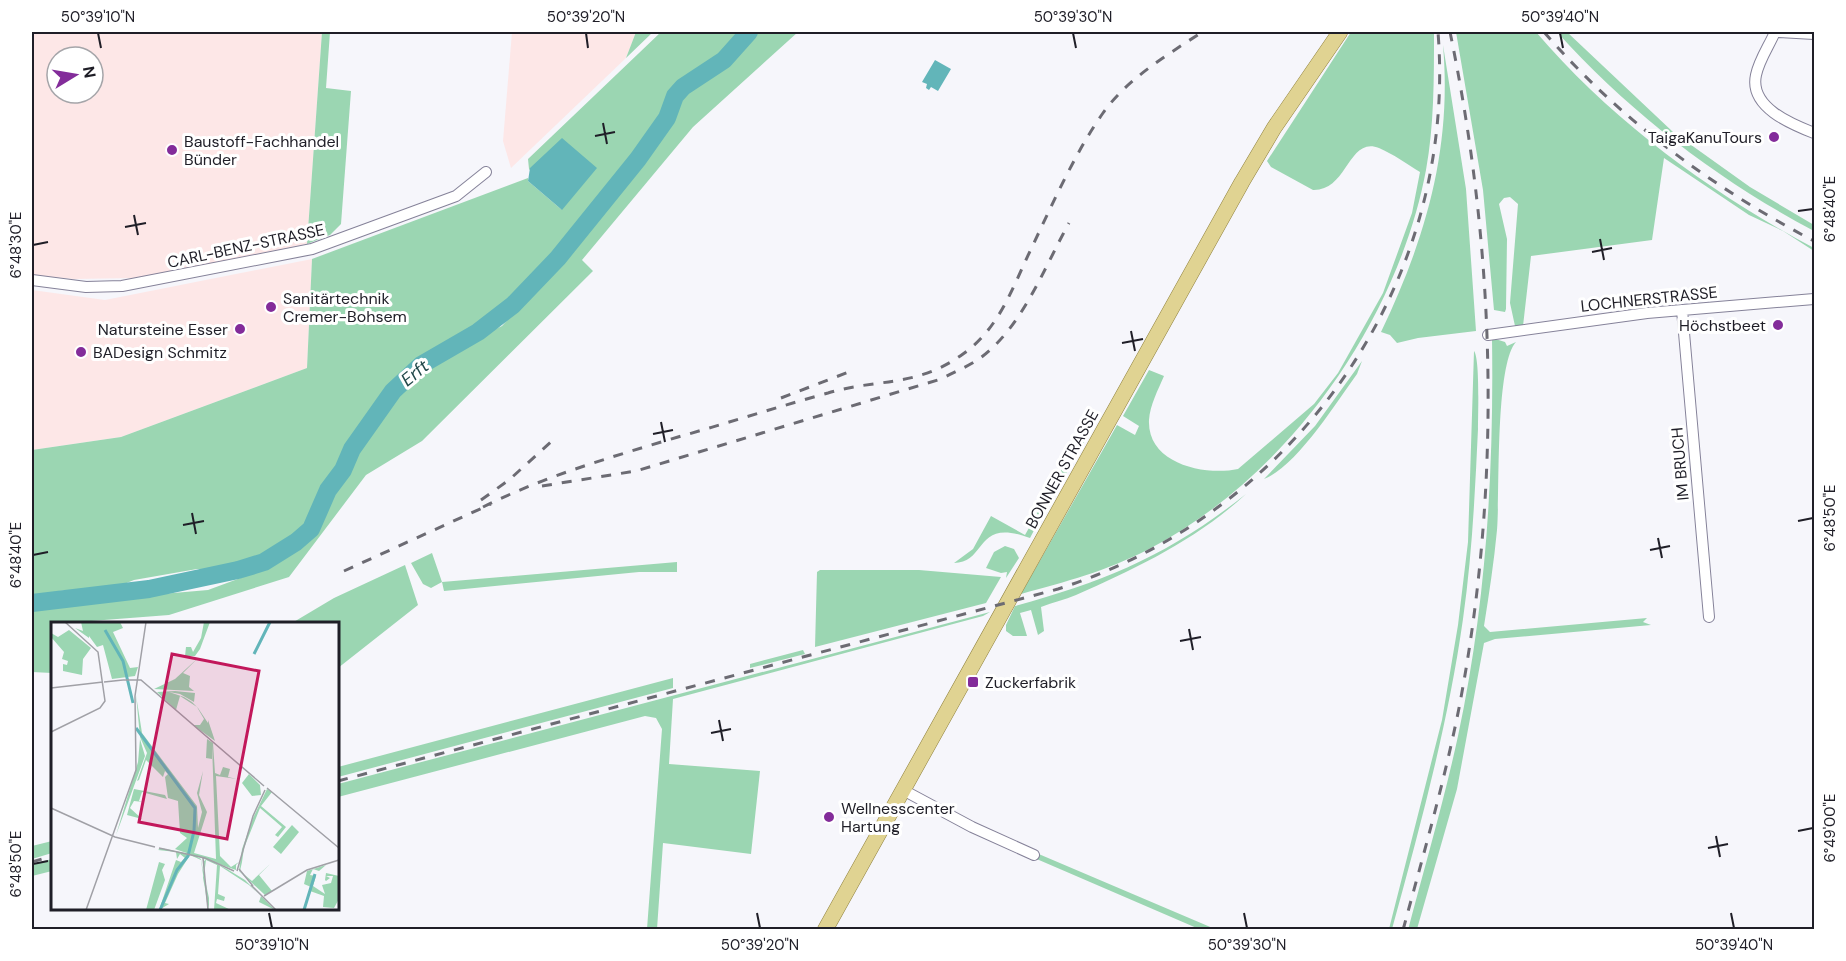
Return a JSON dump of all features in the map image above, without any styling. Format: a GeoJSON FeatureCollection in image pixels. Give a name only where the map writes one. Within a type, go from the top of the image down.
{"type":"FeatureCollection","features":[{"type":"Feature","properties":{"kind":"main road","name":"BONNER STRASSE"},"geometry":{"type":"LineString","coordinates":[[825,930],[1256,158],[1340,32]]}},
{"type":"Feature","properties":{"kind":"street"},"geometry":{"type":"LineString","coordinates":[[1775,32],[1756,76],[1757,93],[1780,117],[1815,133]]}},
{"type":"Feature","properties":{"kind":"street"},"geometry":{"type":"LineString","coordinates":[[1779,32],[1814,33]]}},
{"type":"Feature","properties":{"kind":"street","name":"CARL-BENZ-STRASSE"},"geometry":{"type":"LineString","coordinates":[[32,280],[86,287],[122,286],[312,249],[456,196],[486,172]]}},
{"type":"Feature","properties":{"kind":"street","name":"LOCHNERSTRASSE"},"geometry":{"type":"LineString","coordinates":[[1488,334],[1682,310],[1815,299]]}},
{"type":"Feature","properties":{"kind":"street","name":"IM BRUCH"},"geometry":{"type":"LineString","coordinates":[[1682,310],[1708,616]]}},
{"type":"Feature","properties":{"kind":"street"},"geometry":{"type":"LineString","coordinates":[[903,790],[972,827],[1034,855]]}},
{"type":"Feature","properties":{"kind":"shaded area","name":"Baustoff-Fachhandel Bünder"},"geometry":{"type":"Polygon","coordinates":[[[32,32],[322,32],[307,244],[136,278],[74,279],[32,275],[32,32]]]}},
{"type":"Feature","properties":{"kind":"shaded area"},"geometry":{"type":"Polygon","coordinates":[[[512,32],[636,32],[626,58],[511,168],[503,141],[512,32]]]}},
{"type":"Feature","properties":{"kind":"shaded area"},"geometry":{"type":"Polygon","coordinates":[[[312,259],[307,368],[121,437],[32,450],[32,290],[105,300],[312,259]]]}},
{"type":"Feature","properties":{"kind":"green space"},"geometry":{"type":"Polygon","coordinates":[[[322,32],[330,32],[326,88],[351,91],[341,224],[330,235],[307,244],[322,32]]]}},
{"type":"Feature","properties":{"kind":"green space"},"geometry":{"type":"Polygon","coordinates":[[[636,32],[653,32],[626,58],[636,32]]]}},
{"type":"Feature","properties":{"kind":"green space"},"geometry":{"type":"Polygon","coordinates":[[[661,32],[743,32],[713,62],[684,81],[670,95],[661,114],[633,158],[550,258],[528,280],[509,307],[437,348],[410,368],[392,387],[349,445],[307,528],[270,555],[233,569],[197,569],[134,580],[119,586],[59,591],[32,598],[32,450],[121,437],[307,368],[312,259],[528,178],[528,181],[562,210],[529,169],[528,159],[661,32]]]}},
{"type":"Feature","properties":{"kind":"green space"},"geometry":{"type":"Polygon","coordinates":[[[756,32],[798,32],[693,127],[582,260],[593,271],[422,441],[366,475],[289,577],[169,615],[51,622],[51,673],[32,672],[32,608],[51,602],[208,590],[254,573],[299,546],[320,525],[333,490],[349,470],[361,440],[395,393],[417,371],[448,352],[502,326],[556,267],[618,186],[642,161],[691,87],[723,68],[756,32]]]}},
{"type":"Feature","properties":{"kind":"green space"},"geometry":{"type":"Polygon","coordinates":[[[1351,32],[1434,32],[1434,85],[1426,170],[1411,228],[1390,284],[1362,339],[1328,391],[1289,438],[1246,481],[1199,519],[1149,549],[1117,564],[1021,594],[1117,425],[1135,435],[1139,426],[1123,416],[1149,370],[1164,376],[1149,420],[1151,435],[1157,447],[1180,464],[1225,471],[1238,469],[1314,404],[1338,373],[1383,293],[1412,213],[1420,172],[1384,150],[1369,146],[1354,156],[1334,182],[1325,188],[1313,190],[1271,167],[1267,161],[1351,32]]]}},
{"type":"Feature","properties":{"kind":"green space"},"geometry":{"type":"Polygon","coordinates":[[[1456,32],[1536,32],[1597,96],[1665,153],[1738,204],[1814,248],[1814,251],[1783,231],[1749,215],[1664,158],[1652,240],[1531,256],[1523,326],[1515,326],[1510,303],[1518,204],[1510,197],[1504,198],[1499,204],[1507,239],[1505,312],[1494,310],[1483,190],[1456,32]]]}},
{"type":"Feature","properties":{"kind":"green space"},"geometry":{"type":"Polygon","coordinates":[[[1557,32],[1567,32],[1673,132],[1750,187],[1814,225],[1814,231],[1744,190],[1677,143],[1614,90],[1557,32]]]}},
{"type":"Feature","properties":{"kind":"green space"},"geometry":{"type":"Polygon","coordinates":[[[1443,45],[1466,189],[1476,331],[1397,343],[1390,335],[1381,332],[1411,262],[1432,192],[1443,120],[1445,83],[1443,45]]]}},
{"type":"Feature","properties":{"kind":"green space"},"geometry":{"type":"Polygon","coordinates":[[[1492,338],[1505,342],[1507,346],[1516,342],[1509,355],[1502,402],[1497,530],[1484,626],[1490,632],[1647,618],[1643,622],[1651,625],[1495,639],[1484,643],[1457,789],[1417,929],[1408,930],[1441,809],[1468,687],[1482,588],[1490,488],[1492,338]]]}},
{"type":"Feature","properties":{"kind":"green space"},"geometry":{"type":"Polygon","coordinates":[[[1474,351],[1478,375],[1478,429],[1471,548],[1463,619],[1450,698],[1432,776],[1392,929],[1389,929],[1442,720],[1458,625],[1468,542],[1474,351]]]}},
{"type":"Feature","properties":{"kind":"green space"},"geometry":{"type":"Polygon","coordinates":[[[1362,361],[1357,374],[1302,448],[1289,462],[1264,479],[1315,426],[1362,361]]]}},
{"type":"Feature","properties":{"kind":"green space"},"geometry":{"type":"Polygon","coordinates":[[[1089,420],[1093,426],[1043,515],[1040,514],[1038,518],[1040,519],[1030,538],[1012,533],[999,533],[990,536],[965,561],[954,563],[973,549],[991,516],[1025,535],[1089,420]]]}},
{"type":"Feature","properties":{"kind":"green space"},"geometry":{"type":"Polygon","coordinates":[[[1246,494],[1207,525],[1165,552],[1076,595],[1041,607],[1044,631],[1038,635],[1031,610],[1020,613],[1027,636],[1013,636],[1006,631],[1006,625],[1015,606],[1079,587],[1136,564],[1190,534],[1246,494]]]}},
{"type":"Feature","properties":{"kind":"green space"},"geometry":{"type":"Polygon","coordinates":[[[1005,546],[1014,549],[1019,558],[1006,578],[1007,572],[1001,573],[986,568],[994,552],[1005,546]]]}},
{"type":"Feature","properties":{"kind":"green space"},"geometry":{"type":"Polygon","coordinates":[[[432,553],[442,582],[431,588],[423,584],[411,563],[432,553]]]}},
{"type":"Feature","properties":{"kind":"green space"},"geometry":{"type":"Polygon","coordinates":[[[677,562],[677,572],[639,572],[444,591],[442,582],[677,562]]]}},
{"type":"Feature","properties":{"kind":"green space"},"geometry":{"type":"Polygon","coordinates":[[[405,565],[418,605],[339,667],[339,622],[294,622],[334,598],[405,565]]]}},
{"type":"Feature","properties":{"kind":"green space"},"geometry":{"type":"Polygon","coordinates":[[[820,570],[919,570],[1001,577],[986,603],[815,647],[817,572],[820,570]]]}},
{"type":"Feature","properties":{"kind":"green space"},"geometry":{"type":"Polygon","coordinates":[[[990,612],[983,616],[673,699],[669,764],[760,771],[751,854],[663,843],[657,929],[647,929],[662,729],[656,718],[645,716],[339,797],[339,784],[990,612]]]}},
{"type":"Feature","properties":{"kind":"green space"},"geometry":{"type":"Polygon","coordinates":[[[803,650],[805,654],[750,668],[750,664],[803,650]]]}},
{"type":"Feature","properties":{"kind":"green space"},"geometry":{"type":"Polygon","coordinates":[[[673,678],[673,688],[339,777],[339,767],[673,678]]]}},
{"type":"Feature","properties":{"kind":"green space"},"geometry":{"type":"Polygon","coordinates":[[[51,841],[51,853],[32,859],[32,846],[51,841]]]}},
{"type":"Feature","properties":{"kind":"green space"},"geometry":{"type":"Polygon","coordinates":[[[1034,852],[1215,929],[1199,929],[1032,857],[1034,852]]]}},
{"type":"Feature","properties":{"kind":"green space"},"geometry":{"type":"Polygon","coordinates":[[[51,859],[51,871],[32,876],[32,864],[51,859]]]}},
{"type":"Feature","properties":{"kind":"water"},"geometry":{"type":"Polygon","coordinates":[[[935,60],[951,69],[938,91],[931,87],[929,90],[926,88],[927,84],[922,82],[935,60]]]}},
{"type":"Feature","properties":{"kind":"water"},"geometry":{"type":"Polygon","coordinates":[[[562,138],[597,168],[562,210],[528,181],[530,168],[562,138]]]}},
{"type":"Feature","properties":{"kind":"waterway","name":"Erft"},"geometry":{"type":"LineString","coordinates":[[32,603],[149,589],[238,570],[264,562],[296,542],[311,529],[328,490],[343,470],[352,449],[393,391],[421,365],[478,332],[513,305],[558,258],[638,159],[667,118],[675,96],[683,87],[724,60],[749,32]]}},
{"type":"Feature","properties":{"kind":"railway"},"geometry":{"type":"LineString","coordinates":[[483,507],[530,486],[603,460],[846,388],[913,377],[946,365],[963,354],[976,344],[996,319],[1012,291],[1065,178],[1103,113],[1136,78],[1202,32]]}},
{"type":"Feature","properties":{"kind":"railway"},"geometry":{"type":"LineString","coordinates":[[339,781],[1058,589],[1143,554],[1221,505],[1288,446],[1345,376],[1389,299],[1421,214],[1437,125],[1438,32]]}},
{"type":"Feature","properties":{"kind":"railway"},"geometry":{"type":"LineString","coordinates":[[1403,930],[1440,792],[1459,708],[1473,624],[1482,539],[1487,454],[1488,369],[1477,200],[1450,32]]}},
{"type":"Feature","properties":{"kind":"railway"},"geometry":{"type":"LineString","coordinates":[[1544,32],[1604,94],[1669,149],[1740,198],[1814,241]]}},
{"type":"Feature","properties":{"kind":"railway"},"geometry":{"type":"LineString","coordinates":[[542,486],[636,471],[941,379],[979,359],[1008,331],[1031,296],[1069,223]]}},
{"type":"Feature","properties":{"kind":"railway"},"geometry":{"type":"LineString","coordinates":[[781,398],[854,370]]}},
{"type":"Feature","properties":{"kind":"railway"},"geometry":{"type":"LineString","coordinates":[[481,500],[509,480],[553,440]]}},
{"type":"Feature","properties":{"kind":"railway"},"geometry":{"type":"LineString","coordinates":[[344,571],[491,504]]}},
{"type":"Feature","properties":{"kind":"railway"},"geometry":{"type":"LineString","coordinates":[[32,862],[51,856]]}},
{"type":"Feature","properties":{"kind":"place","name":"TaigaKanuTours"},"geometry":{"type":"Point","coordinates":[1774,137]}},
{"type":"Feature","properties":{"kind":"place","name":"Baustoff-Fachhandel Bünder"},"geometry":{"type":"Point","coordinates":[172,150]}},
{"type":"Feature","properties":{"kind":"place","name":"Sanitärtechnik Cremer-Bohsem"},"geometry":{"type":"Point","coordinates":[271,307]}},
{"type":"Feature","properties":{"kind":"place","name":"Höchstbeet"},"geometry":{"type":"Point","coordinates":[1778,325]}},
{"type":"Feature","properties":{"kind":"place","name":"Natursteine Esser"},"geometry":{"type":"Point","coordinates":[240,329]}},
{"type":"Feature","properties":{"kind":"place","name":"BADesign Schmitz"},"geometry":{"type":"Point","coordinates":[81,352]}},
{"type":"Feature","properties":{"kind":"place","name":"Zuckerfabrik"},"geometry":{"type":"Point","coordinates":[973,682]}},
{"type":"Feature","properties":{"kind":"place","name":"Wellnesscenter Hartung"},"geometry":{"type":"Point","coordinates":[829,817]}}]}
